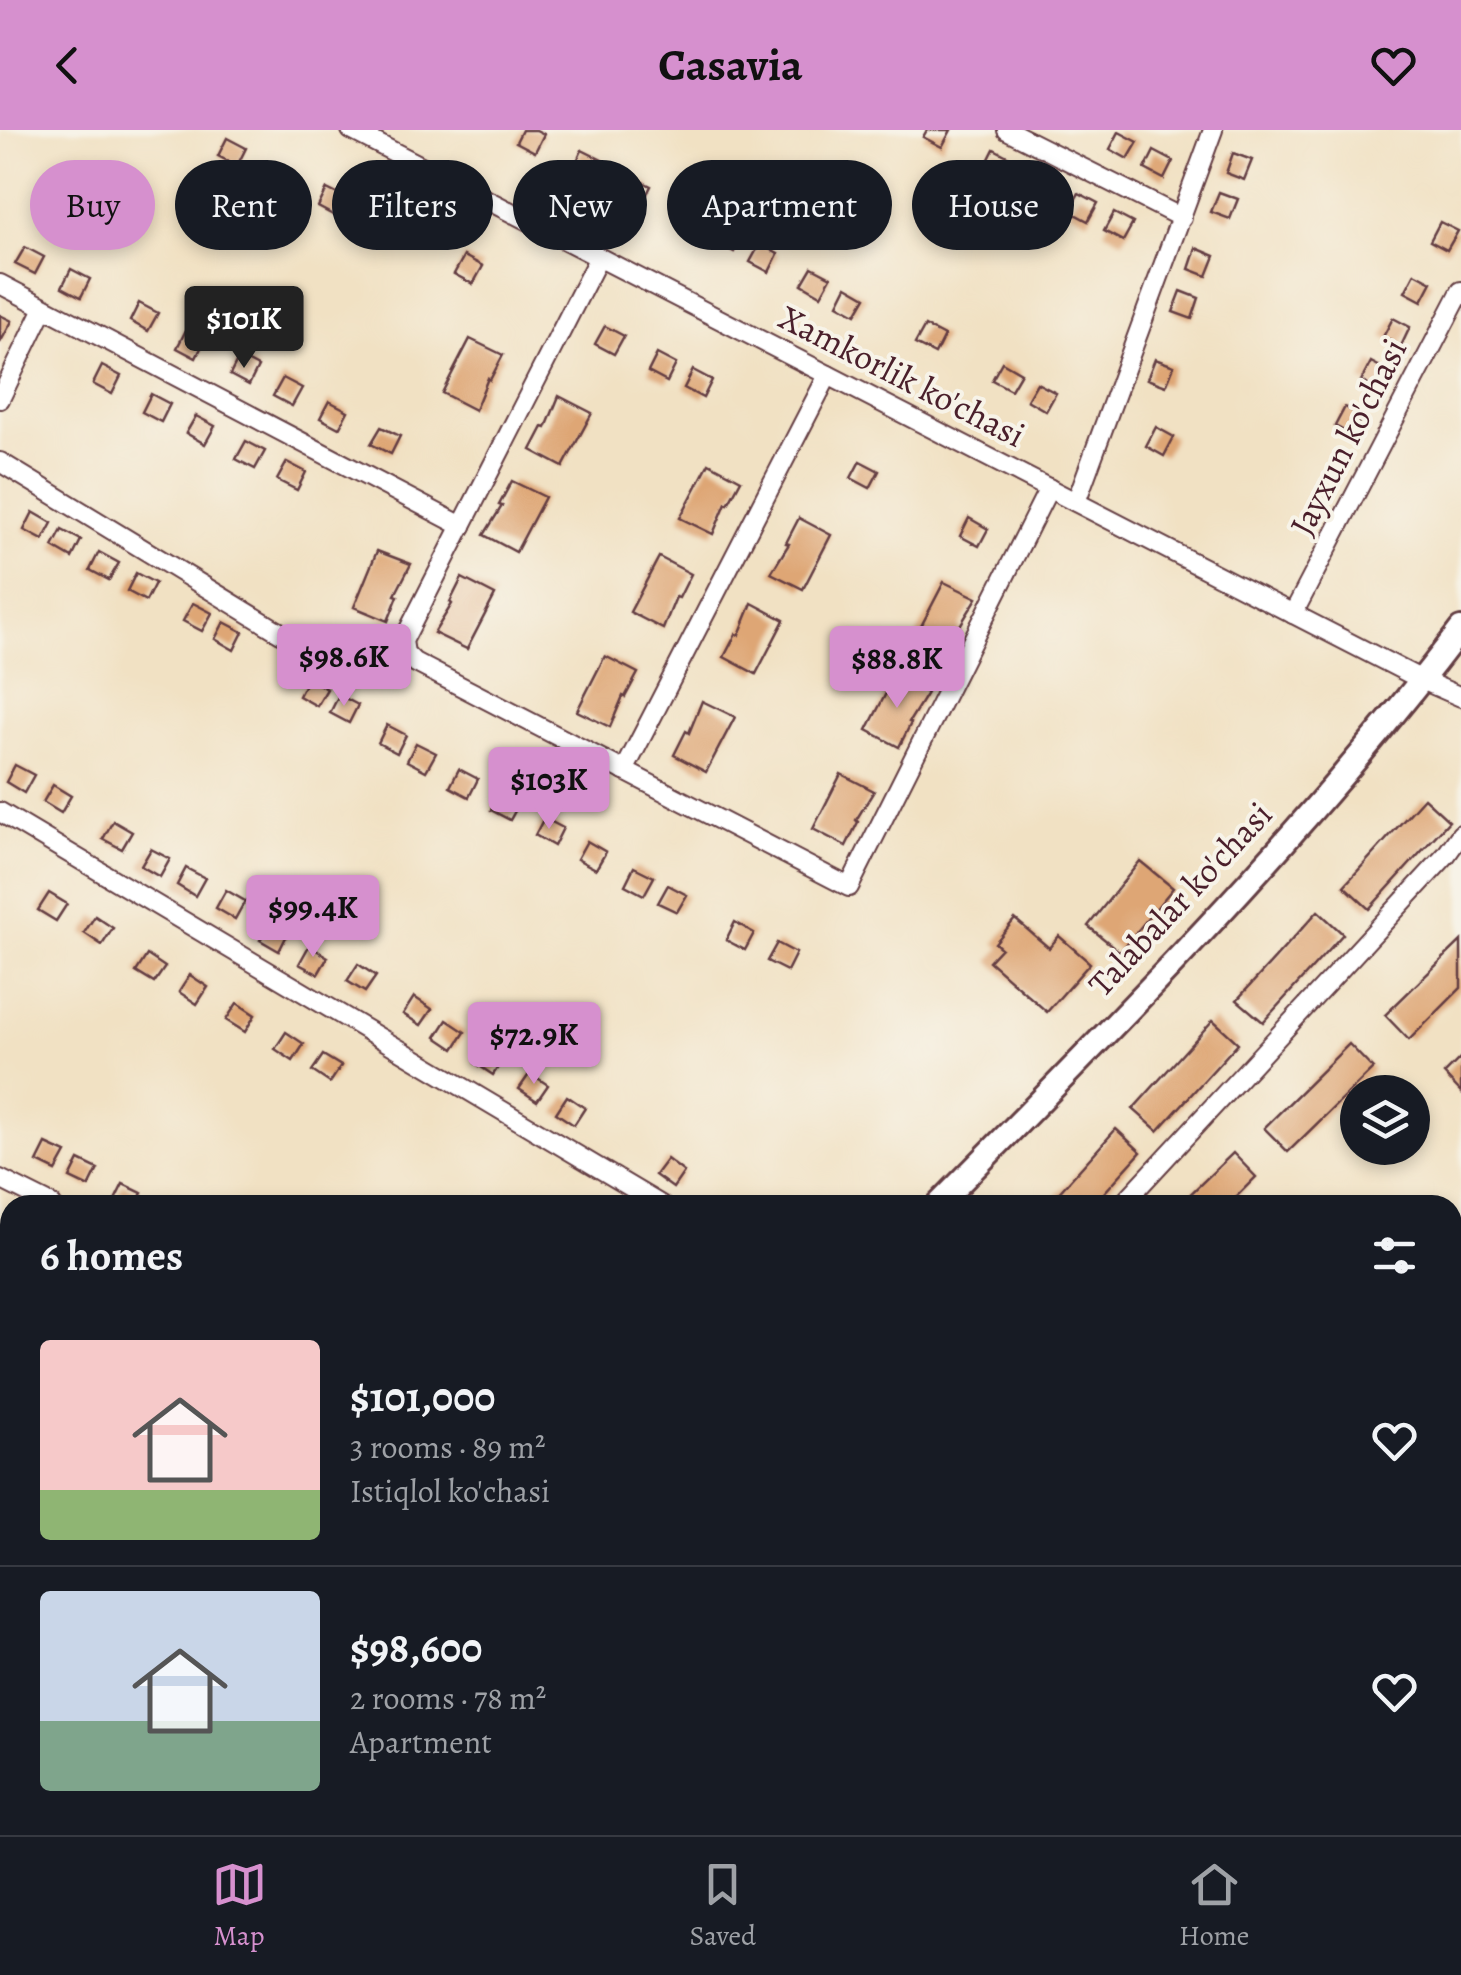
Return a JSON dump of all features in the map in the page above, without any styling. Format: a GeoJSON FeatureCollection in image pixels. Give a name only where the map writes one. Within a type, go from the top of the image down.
{"type":"FeatureCollection","features":[{"type":"Feature","properties":{"kind":"street","name":"Xamkorlik ko'chasi"},"geometry":{"type":"LineString","coordinates":[[351,130],[1461,697]]}},
{"type":"Feature","properties":{"kind":"street"},"geometry":{"type":"LineString","coordinates":[[1007,130],[1182,218]]}},
{"type":"Feature","properties":{"kind":"street"},"geometry":{"type":"LineString","coordinates":[[1076,502],[1213,130]]}},
{"type":"Feature","properties":{"kind":"street"},"geometry":{"type":"LineString","coordinates":[[599,257],[403,641],[405,653],[414,662],[849,887],[1049,488]]}},
{"type":"Feature","properties":{"kind":"street"},"geometry":{"type":"LineString","coordinates":[[0,284],[462,526]]}},
{"type":"Feature","properties":{"kind":"street","name":"Jayxun ko'chasi"},"geometry":{"type":"LineString","coordinates":[[1293,614],[1461,291]]}},
{"type":"Feature","properties":{"kind":"street"},"geometry":{"type":"LineString","coordinates":[[0,399],[44,308]]}},
{"type":"Feature","properties":{"kind":"street"},"geometry":{"type":"LineString","coordinates":[[624,771],[828,375]]}},
{"type":"Feature","properties":{"kind":"street"},"geometry":{"type":"LineString","coordinates":[[0,462],[281,633]]}},
{"type":"Feature","properties":{"kind":"street","name":"Talabalar ko'chasi"},"geometry":{"type":"LineString","coordinates":[[948,1195],[1242,888],[1422,680],[1461,629]]}},
{"type":"Feature","properties":{"kind":"street"},"geometry":{"type":"LineString","coordinates":[[0,812],[644,1195]]}},
{"type":"Feature","properties":{"kind":"street"},"geometry":{"type":"LineString","coordinates":[[1131,1195],[1446,855],[1461,834]]}},
{"type":"Feature","properties":{"kind":"street"},"geometry":{"type":"LineString","coordinates":[[1446,855],[1461,871]]}},
{"type":"Feature","properties":{"kind":"street"},"geometry":{"type":"LineString","coordinates":[[0,1179],[32,1195]]}},
{"type":"Feature","properties":{"kind":"building"},"geometry":{"type":"Polygon","coordinates":[[[522,130],[544,134],[535,152],[516,142],[522,130]]]}},
{"type":"Feature","properties":{"kind":"building"},"geometry":{"type":"Polygon","coordinates":[[[927,130],[951,130],[942,147],[923,137],[927,130]]]}},
{"type":"Feature","properties":{"kind":"building"},"geometry":{"type":"Polygon","coordinates":[[[1119,132],[1138,142],[1128,159],[1110,149],[1119,132]]]}},
{"type":"Feature","properties":{"kind":"building"},"geometry":{"type":"Polygon","coordinates":[[[227,138],[246,148],[240,160],[218,156],[227,138]]]}},
{"type":"Feature","properties":{"kind":"building"},"geometry":{"type":"Polygon","coordinates":[[[994,149],[1013,159],[1012,160],[988,160],[994,149]]]}},
{"type":"Feature","properties":{"kind":"building"},"geometry":{"type":"Polygon","coordinates":[[[582,150],[602,160],[578,160],[582,150]]]}},
{"type":"Feature","properties":{"kind":"building"},"geometry":{"type":"Polygon","coordinates":[[[1154,151],[1173,161],[1164,179],[1145,169],[1154,151]]]}},
{"type":"Feature","properties":{"kind":"building"},"geometry":{"type":"Polygon","coordinates":[[[1233,153],[1252,160],[1244,180],[1226,173],[1233,153]]]}},
{"type":"Feature","properties":{"kind":"building"},"geometry":{"type":"Polygon","coordinates":[[[327,189],[332,192],[332,214],[318,207],[327,189]]]}},
{"type":"Feature","properties":{"kind":"building"},"geometry":{"type":"Polygon","coordinates":[[[1219,192],[1238,199],[1230,219],[1211,212],[1219,192]]]}},
{"type":"Feature","properties":{"kind":"building"},"geometry":{"type":"Polygon","coordinates":[[[1079,193],[1098,203],[1088,221],[1074,214],[1079,193]]]}},
{"type":"Feature","properties":{"kind":"building"},"geometry":{"type":"Polygon","coordinates":[[[1114,213],[1133,223],[1123,241],[1104,231],[1114,213]]]}},
{"type":"Feature","properties":{"kind":"building"},"geometry":{"type":"Polygon","coordinates":[[[1440,222],[1458,231],[1447,250],[1430,241],[1440,222]]]}},
{"type":"Feature","properties":{"kind":"building"},"geometry":{"type":"Polygon","coordinates":[[[25,247],[44,257],[35,274],[15,264],[25,247]]]}},
{"type":"Feature","properties":{"kind":"building"},"geometry":{"type":"Polygon","coordinates":[[[1196,248],[1215,256],[1207,276],[1189,269],[1196,248]]]}},
{"type":"Feature","properties":{"kind":"building"},"geometry":{"type":"Polygon","coordinates":[[[757,250],[778,254],[769,272],[750,262],[757,250]]]}},
{"type":"Feature","properties":{"kind":"building"},"geometry":{"type":"Polygon","coordinates":[[[464,256],[483,266],[473,284],[454,274],[464,256]]]}},
{"type":"Feature","properties":{"kind":"building"},"geometry":{"type":"Polygon","coordinates":[[[812,267],[831,277],[821,295],[802,284],[812,267]]]}},
{"type":"Feature","properties":{"kind":"building"},"geometry":{"type":"Polygon","coordinates":[[[71,269],[90,279],[81,297],[62,287],[71,269]]]}},
{"type":"Feature","properties":{"kind":"building"},"geometry":{"type":"Polygon","coordinates":[[[1415,273],[1432,282],[1422,301],[1405,292],[1415,273]]]}},
{"type":"Feature","properties":{"kind":"building"},"geometry":{"type":"Polygon","coordinates":[[[847,286],[866,297],[856,314],[838,304],[847,286]]]}},
{"type":"Feature","properties":{"kind":"building"},"geometry":{"type":"Polygon","coordinates":[[[1181,291],[1199,298],[1192,319],[1173,312],[1181,291]]]}},
{"type":"Feature","properties":{"kind":"building"},"geometry":{"type":"Polygon","coordinates":[[[139,303],[158,313],[148,331],[130,321],[139,303]]]}},
{"type":"Feature","properties":{"kind":"building"},"geometry":{"type":"Polygon","coordinates":[[[0,315],[12,321],[0,343],[0,315]]]}},
{"type":"Feature","properties":{"kind":"building"},"geometry":{"type":"Polygon","coordinates":[[[1393,318],[1410,327],[1401,346],[1383,337],[1393,318]]]}},
{"type":"Feature","properties":{"kind":"building"},"geometry":{"type":"Polygon","coordinates":[[[605,326],[624,336],[614,354],[595,344],[605,326]]]}},
{"type":"Feature","properties":{"kind":"building"},"geometry":{"type":"Polygon","coordinates":[[[925,326],[944,336],[935,354],[915,344],[925,326]]]}},
{"type":"Feature","properties":{"kind":"building"},"geometry":{"type":"Polygon","coordinates":[[[186,330],[205,340],[196,358],[177,348],[186,330]]]}},
{"type":"Feature","properties":{"kind":"building"},"geometry":{"type":"Polygon","coordinates":[[[470,339],[503,355],[475,410],[442,393],[470,339]]]}},
{"type":"Feature","properties":{"kind":"building"},"geometry":{"type":"Polygon","coordinates":[[[657,354],[676,364],[667,382],[648,372],[657,354]]]}},
{"type":"Feature","properties":{"kind":"building"},"geometry":{"type":"Polygon","coordinates":[[[239,357],[258,367],[249,385],[230,375],[239,357]]]}},
{"type":"Feature","properties":{"kind":"building"},"geometry":{"type":"Polygon","coordinates":[[[1155,359],[1174,366],[1166,386],[1147,379],[1155,359]]]}},
{"type":"Feature","properties":{"kind":"building"},"geometry":{"type":"Polygon","coordinates":[[[1002,362],[1021,373],[1011,390],[992,380],[1002,362]]]}},
{"type":"Feature","properties":{"kind":"building"},"geometry":{"type":"Polygon","coordinates":[[[1371,362],[1388,371],[1379,391],[1361,381],[1371,362]]]}},
{"type":"Feature","properties":{"kind":"building"},"geometry":{"type":"Polygon","coordinates":[[[102,366],[121,376],[112,394],[93,384],[102,366]]]}},
{"type":"Feature","properties":{"kind":"building"},"geometry":{"type":"Polygon","coordinates":[[[693,370],[712,380],[703,398],[684,388],[693,370]]]}},
{"type":"Feature","properties":{"kind":"building"},"geometry":{"type":"Polygon","coordinates":[[[283,378],[302,388],[292,406],[273,396],[283,378]]]}},
{"type":"Feature","properties":{"kind":"building"},"geometry":{"type":"Polygon","coordinates":[[[1037,383],[1056,393],[1046,411],[1027,400],[1037,383]]]}},
{"type":"Feature","properties":{"kind":"building"},"geometry":{"type":"Polygon","coordinates":[[[151,394],[170,404],[161,422],[142,412],[151,394]]]}},
{"type":"Feature","properties":{"kind":"building"},"geometry":{"type":"Polygon","coordinates":[[[559,396],[592,413],[563,467],[531,450],[543,427],[546,428],[559,396]]]}},
{"type":"Feature","properties":{"kind":"building"},"geometry":{"type":"Polygon","coordinates":[[[329,401],[348,411],[339,428],[320,418],[329,401]]]}},
{"type":"Feature","properties":{"kind":"building"},"geometry":{"type":"Polygon","coordinates":[[[1345,407],[1362,416],[1352,435],[1335,426],[1345,407]]]}},
{"type":"Feature","properties":{"kind":"building"},"geometry":{"type":"Polygon","coordinates":[[[196,416],[215,426],[205,444],[186,433],[196,416]]]}},
{"type":"Feature","properties":{"kind":"building"},"geometry":{"type":"Polygon","coordinates":[[[381,427],[400,436],[391,454],[371,444],[381,427]]]}},
{"type":"Feature","properties":{"kind":"building"},"geometry":{"type":"Polygon","coordinates":[[[1156,427],[1174,437],[1164,456],[1146,446],[1156,427]]]}},
{"type":"Feature","properties":{"kind":"building"},"geometry":{"type":"Polygon","coordinates":[[[246,441],[265,451],[255,469],[236,459],[246,441]]]}},
{"type":"Feature","properties":{"kind":"building"},"geometry":{"type":"Polygon","coordinates":[[[860,461],[879,471],[870,488],[851,478],[860,461]]]}},
{"type":"Feature","properties":{"kind":"building"},"geometry":{"type":"Polygon","coordinates":[[[287,462],[306,472],[297,490],[277,480],[287,462]]]}},
{"type":"Feature","properties":{"kind":"building"},"geometry":{"type":"Polygon","coordinates":[[[709,463],[741,480],[713,534],[680,518],[709,463]]]}},
{"type":"Feature","properties":{"kind":"building"},"geometry":{"type":"Polygon","coordinates":[[[512,481],[545,497],[516,552],[484,535],[512,481]]]}},
{"type":"Feature","properties":{"kind":"building"},"geometry":{"type":"Polygon","coordinates":[[[33,512],[52,523],[43,540],[24,530],[33,512]]]}},
{"type":"Feature","properties":{"kind":"building"},"geometry":{"type":"Polygon","coordinates":[[[799,518],[831,535],[803,589],[771,573],[799,518]]]}},
{"type":"Feature","properties":{"kind":"building"},"geometry":{"type":"Polygon","coordinates":[[[969,518],[988,529],[979,546],[960,536],[969,518]]]}},
{"type":"Feature","properties":{"kind":"building"},"geometry":{"type":"Polygon","coordinates":[[[62,530],[81,540],[72,558],[53,547],[62,530]]]}},
{"type":"Feature","properties":{"kind":"building"},"geometry":{"type":"Polygon","coordinates":[[[377,551],[411,564],[395,595],[398,596],[388,621],[354,607],[377,551]]]}},
{"type":"Feature","properties":{"kind":"building"},"geometry":{"type":"Polygon","coordinates":[[[99,552],[119,563],[109,580],[90,570],[99,552]]]}},
{"type":"Feature","properties":{"kind":"building"},"geometry":{"type":"Polygon","coordinates":[[[659,557],[691,574],[663,629],[630,612],[659,557]]]}},
{"type":"Feature","properties":{"kind":"building"},"geometry":{"type":"Polygon","coordinates":[[[136,573],[155,583],[146,601],[127,591],[136,573]]]}},
{"type":"Feature","properties":{"kind":"building"},"geometry":{"type":"Polygon","coordinates":[[[462,578],[495,595],[467,649],[434,633],[462,578]]]}},
{"type":"Feature","properties":{"kind":"building"},"geometry":{"type":"Polygon","coordinates":[[[944,582],[977,598],[949,653],[916,636],[944,582]]]}},
{"type":"Feature","properties":{"kind":"building"},"geometry":{"type":"Polygon","coordinates":[[[193,603],[212,613],[202,631],[183,621],[193,603]]]}},
{"type":"Feature","properties":{"kind":"building"},"geometry":{"type":"Polygon","coordinates":[[[752,603],[784,620],[756,674],[724,657],[736,634],[739,635],[752,603]]]}},
{"type":"Feature","properties":{"kind":"building"},"geometry":{"type":"Polygon","coordinates":[[[224,622],[243,632],[234,650],[215,639],[224,622]]]}},
{"type":"Feature","properties":{"kind":"building"},"geometry":{"type":"Polygon","coordinates":[[[605,656],[638,673],[610,727],[577,711],[605,656]]]}},
{"type":"Feature","properties":{"kind":"building"},"geometry":{"type":"Polygon","coordinates":[[[895,676],[927,693],[899,747],[867,730],[895,676]]]}},
{"type":"Feature","properties":{"kind":"building"},"geometry":{"type":"Polygon","coordinates":[[[308,678],[327,689],[317,706],[299,696],[308,678]]]}},
{"type":"Feature","properties":{"kind":"building"},"geometry":{"type":"Polygon","coordinates":[[[339,695],[358,705],[349,723],[330,713],[339,695]]]}},
{"type":"Feature","properties":{"kind":"building"},"geometry":{"type":"Polygon","coordinates":[[[702,701],[735,717],[706,772],[674,755],[686,731],[689,733],[702,701]]]}},
{"type":"Feature","properties":{"kind":"building"},"geometry":{"type":"Polygon","coordinates":[[[387,725],[406,735],[397,753],[378,743],[387,725]]]}},
{"type":"Feature","properties":{"kind":"building"},"geometry":{"type":"Polygon","coordinates":[[[416,743],[436,753],[426,771],[407,761],[416,743]]]}},
{"type":"Feature","properties":{"kind":"building"},"geometry":{"type":"Polygon","coordinates":[[[15,765],[34,775],[24,793],[6,782],[15,765]]]}},
{"type":"Feature","properties":{"kind":"building"},"geometry":{"type":"Polygon","coordinates":[[[459,769],[478,779],[469,797],[450,787],[459,769]]]}},
{"type":"Feature","properties":{"kind":"building"},"geometry":{"type":"Polygon","coordinates":[[[841,774],[874,791],[846,846],[813,829],[841,774]]]}},
{"type":"Feature","properties":{"kind":"building"},"geometry":{"type":"Polygon","coordinates":[[[53,785],[71,796],[61,813],[43,802],[53,785]]]}},
{"type":"Feature","properties":{"kind":"building"},"geometry":{"type":"Polygon","coordinates":[[[501,792],[520,802],[510,820],[491,810],[501,792]]]}},
{"type":"Feature","properties":{"kind":"building"},"geometry":{"type":"Polygon","coordinates":[[[1424,798],[1449,821],[1369,909],[1344,886],[1424,798]]]}},
{"type":"Feature","properties":{"kind":"building"},"geometry":{"type":"Polygon","coordinates":[[[544,818],[563,828],[554,846],[535,835],[544,818]]]}},
{"type":"Feature","properties":{"kind":"building"},"geometry":{"type":"Polygon","coordinates":[[[113,821],[132,832],[122,849],[103,839],[113,821]]]}},
{"type":"Feature","properties":{"kind":"building"},"geometry":{"type":"Polygon","coordinates":[[[587,841],[606,852],[596,869],[577,859],[587,841]]]}},
{"type":"Feature","properties":{"kind":"building"},"geometry":{"type":"Polygon","coordinates":[[[151,849],[170,859],[160,877],[141,866],[151,849]]]}},
{"type":"Feature","properties":{"kind":"building"},"geometry":{"type":"Polygon","coordinates":[[[1140,861],[1173,888],[1120,952],[1088,926],[1140,861]]]}},
{"type":"Feature","properties":{"kind":"building"},"geometry":{"type":"Polygon","coordinates":[[[634,867],[654,877],[644,895],[625,885],[634,867]]]}},
{"type":"Feature","properties":{"kind":"building"},"geometry":{"type":"Polygon","coordinates":[[[186,868],[205,878],[195,896],[177,885],[186,868]]]}},
{"type":"Feature","properties":{"kind":"building"},"geometry":{"type":"Polygon","coordinates":[[[668,885],[687,895],[677,912],[658,903],[668,885]]]}},
{"type":"Feature","properties":{"kind":"building"},"geometry":{"type":"Polygon","coordinates":[[[226,890],[245,901],[235,919],[216,908],[226,890]]]}},
{"type":"Feature","properties":{"kind":"building"},"geometry":{"type":"Polygon","coordinates":[[[49,893],[67,904],[56,921],[38,910],[49,893]]]}},
{"type":"Feature","properties":{"kind":"building"},"geometry":{"type":"Polygon","coordinates":[[[1318,911],[1343,934],[1263,1022],[1237,1000],[1318,911]]]}},
{"type":"Feature","properties":{"kind":"building"},"geometry":{"type":"Polygon","coordinates":[[[95,916],[113,928],[102,945],[84,933],[95,916]]]}},
{"type":"Feature","properties":{"kind":"building"},"geometry":{"type":"Polygon","coordinates":[[[1015,919],[1049,948],[1059,936],[1090,963],[1047,1012],[989,961],[1001,948],[995,943],[1015,919]]]}},
{"type":"Feature","properties":{"kind":"building"},"geometry":{"type":"Polygon","coordinates":[[[735,922],[754,933],[745,950],[726,940],[735,922]]]}},
{"type":"Feature","properties":{"kind":"building"},"geometry":{"type":"Polygon","coordinates":[[[270,923],[288,933],[279,951],[260,940],[270,923]]]}},
{"type":"Feature","properties":{"kind":"building"},"geometry":{"type":"Polygon","coordinates":[[[1461,941],[1461,988],[1409,1040],[1385,1015],[1461,941]]]}},
{"type":"Feature","properties":{"kind":"building"},"geometry":{"type":"Polygon","coordinates":[[[777,943],[796,953],[787,971],[767,961],[777,943]]]}},
{"type":"Feature","properties":{"kind":"building"},"geometry":{"type":"Polygon","coordinates":[[[309,946],[328,957],[318,974],[299,964],[309,946]]]}},
{"type":"Feature","properties":{"kind":"building"},"geometry":{"type":"Polygon","coordinates":[[[147,955],[165,967],[154,983],[136,972],[147,955]]]}},
{"type":"Feature","properties":{"kind":"building"},"geometry":{"type":"Polygon","coordinates":[[[358,964],[376,976],[365,992],[347,981],[358,964]]]}},
{"type":"Feature","properties":{"kind":"building"},"geometry":{"type":"Polygon","coordinates":[[[190,975],[208,987],[197,1004],[179,992],[190,975]]]}},
{"type":"Feature","properties":{"kind":"building"},"geometry":{"type":"Polygon","coordinates":[[[414,997],[432,1009],[421,1025],[403,1014],[414,997]]]}},
{"type":"Feature","properties":{"kind":"building"},"geometry":{"type":"Polygon","coordinates":[[[237,1003],[255,1015],[245,1032],[226,1020],[237,1003]]]}},
{"type":"Feature","properties":{"kind":"building"},"geometry":{"type":"Polygon","coordinates":[[[447,1020],[465,1032],[454,1049],[436,1037],[447,1020]]]}},
{"type":"Feature","properties":{"kind":"building"},"geometry":{"type":"Polygon","coordinates":[[[1213,1020],[1238,1043],[1158,1131],[1133,1109],[1213,1020]]]}},
{"type":"Feature","properties":{"kind":"building"},"geometry":{"type":"Polygon","coordinates":[[[286,1032],[304,1044],[293,1061],[275,1049],[286,1032]]]}},
{"type":"Feature","properties":{"kind":"building"},"geometry":{"type":"Polygon","coordinates":[[[1349,1044],[1373,1069],[1367,1075],[1340,1075],[1340,1101],[1288,1152],[1264,1128],[1349,1044]]]}},
{"type":"Feature","properties":{"kind":"building"},"geometry":{"type":"Polygon","coordinates":[[[486,1047],[504,1058],[493,1075],[475,1063],[486,1047]]]}},
{"type":"Feature","properties":{"kind":"building"},"geometry":{"type":"Polygon","coordinates":[[[323,1055],[341,1066],[330,1083],[312,1071],[323,1055]]]}},
{"type":"Feature","properties":{"kind":"building"},"geometry":{"type":"Polygon","coordinates":[[[1461,1057],[1461,1092],[1444,1074],[1461,1057]]]}},
{"type":"Feature","properties":{"kind":"building"},"geometry":{"type":"Polygon","coordinates":[[[530,1073],[548,1085],[537,1101],[519,1089],[530,1073]]]}},
{"type":"Feature","properties":{"kind":"building"},"geometry":{"type":"Polygon","coordinates":[[[567,1096],[585,1108],[574,1125],[556,1113],[567,1096]]]}},
{"type":"Feature","properties":{"kind":"building"},"geometry":{"type":"Polygon","coordinates":[[[1116,1129],[1141,1152],[1102,1195],[1057,1195],[1116,1129]]]}},
{"type":"Feature","properties":{"kind":"building"},"geometry":{"type":"Polygon","coordinates":[[[46,1144],[66,1153],[56,1171],[37,1162],[46,1144]]]}},
{"type":"Feature","properties":{"kind":"building"},"geometry":{"type":"Polygon","coordinates":[[[1233,1153],[1256,1177],[1238,1195],[1189,1195],[1233,1153]]]}},
{"type":"Feature","properties":{"kind":"building"},"geometry":{"type":"Polygon","coordinates":[[[667,1159],[684,1172],[673,1188],[655,1175],[667,1159]]]}},
{"type":"Feature","properties":{"kind":"building"},"geometry":{"type":"Polygon","coordinates":[[[79,1160],[98,1169],[89,1187],[70,1178],[79,1160]]]}},
{"type":"Feature","properties":{"kind":"building"},"geometry":{"type":"Polygon","coordinates":[[[123,1184],[142,1193],[141,1195],[118,1195],[123,1184]]]}}]}
